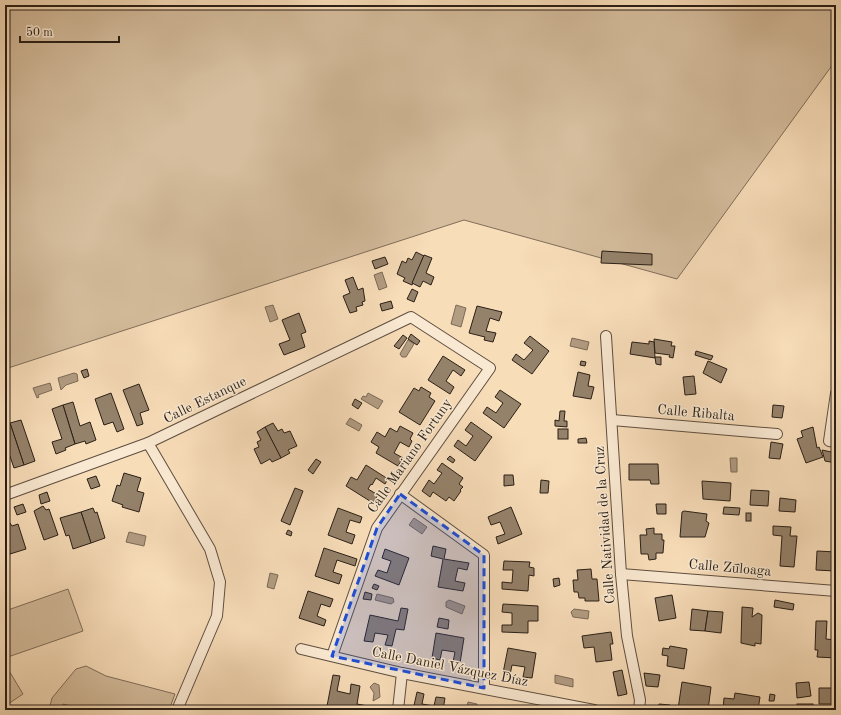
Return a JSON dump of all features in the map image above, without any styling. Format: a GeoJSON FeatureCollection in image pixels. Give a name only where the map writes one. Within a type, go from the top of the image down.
{"type":"FeatureCollection","features":[{"type":"Feature","properties":{"kind":"street","name":"Calle Estanque"},"geometry":{"type":"LineString","coordinates":[[5,495],[148,443],[411,316]]}},
{"type":"Feature","properties":{"kind":"street","name":"Calle Mariano Fortuny"},"geometry":{"type":"LineString","coordinates":[[332,656],[377,528],[490,368],[411,316]]}},
{"type":"Feature","properties":{"kind":"street","name":"Calle Natividad de la Cruz"},"geometry":{"type":"LineString","coordinates":[[606,336],[621,574],[627,636],[640,700],[639,710]]}},
{"type":"Feature","properties":{"kind":"street"},"geometry":{"type":"LineString","coordinates":[[836,394],[830,441],[836,442]]}},
{"type":"Feature","properties":{"kind":"street","name":"Calle Ribalta"},"geometry":{"type":"LineString","coordinates":[[612,420],[777,434]]}},
{"type":"Feature","properties":{"kind":"street"},"geometry":{"type":"LineString","coordinates":[[148,443],[210,549],[220,582],[217,616],[177,710]]}},
{"type":"Feature","properties":{"kind":"street"},"geometry":{"type":"LineString","coordinates":[[400,494],[484,555],[484,688]]}},
{"type":"Feature","properties":{"kind":"street","name":"Calle Zuloaga"},"geometry":{"type":"LineString","coordinates":[[621,574],[836,591]]}},
{"type":"Feature","properties":{"kind":"street","name":"Calle Daniel Vázquez Díaz"},"geometry":{"type":"LineString","coordinates":[[301,649],[402,672],[594,710]]}},
{"type":"Feature","properties":{"kind":"street"},"geometry":{"type":"LineString","coordinates":[[398,710],[402,672]]}},
{"type":"Feature","properties":{"kind":"highlighted area"},"geometry":{"type":"Polygon","coordinates":[[[400,494],[484,555],[484,688],[332,656],[377,528],[400,494]]]}},
{"type":"Feature","properties":{"kind":"shaded area"},"geometry":{"type":"Polygon","coordinates":[[[5,5],[836,5],[836,60],[677,279],[464,220],[5,369],[5,5]]]}},
{"type":"Feature","properties":{"kind":"shaded area"},"geometry":{"type":"Polygon","coordinates":[[[382,272],[387,287],[379,290],[374,275],[382,272]]]}},
{"type":"Feature","properties":{"kind":"shaded area"},"geometry":{"type":"Polygon","coordinates":[[[273,305],[278,319],[270,322],[265,307],[273,305]]]}},
{"type":"Feature","properties":{"kind":"shaded area"},"geometry":{"type":"Polygon","coordinates":[[[456,305],[466,308],[461,327],[451,324],[456,305]]]}},
{"type":"Feature","properties":{"kind":"shaded area"},"geometry":{"type":"Polygon","coordinates":[[[572,338],[589,342],[587,350],[570,346],[572,338]]]}},
{"type":"Feature","properties":{"kind":"shaded area"},"geometry":{"type":"Polygon","coordinates":[[[408,340],[414,344],[406,357],[402,357],[400,354],[408,340]]]}},
{"type":"Feature","properties":{"kind":"shaded area"},"geometry":{"type":"Polygon","coordinates":[[[74,373],[77,374],[78,381],[66,385],[61,390],[58,378],[74,373]]]}},
{"type":"Feature","properties":{"kind":"shaded area"},"geometry":{"type":"Polygon","coordinates":[[[50,383],[52,390],[38,395],[39,397],[37,398],[33,388],[50,383]]]}},
{"type":"Feature","properties":{"kind":"shaded area"},"geometry":{"type":"Polygon","coordinates":[[[368,393],[383,401],[378,409],[361,399],[363,396],[366,397],[368,393]]]}},
{"type":"Feature","properties":{"kind":"shaded area"},"geometry":{"type":"Polygon","coordinates":[[[350,418],[362,425],[359,431],[346,424],[350,418]]]}},
{"type":"Feature","properties":{"kind":"shaded area"},"geometry":{"type":"Polygon","coordinates":[[[730,458],[737,458],[737,472],[731,472],[730,458]]]}},
{"type":"Feature","properties":{"kind":"shaded area"},"geometry":{"type":"Polygon","coordinates":[[[414,518],[427,527],[422,534],[409,525],[414,518]]]}},
{"type":"Feature","properties":{"kind":"shaded area"},"geometry":{"type":"Polygon","coordinates":[[[129,532],[146,536],[144,546],[126,542],[129,532]]]}},
{"type":"Feature","properties":{"kind":"shaded area"},"geometry":{"type":"Polygon","coordinates":[[[270,573],[278,575],[274,589],[267,587],[270,573]]]}},
{"type":"Feature","properties":{"kind":"shaded area"},"geometry":{"type":"Polygon","coordinates":[[[68,589],[83,631],[5,658],[5,611],[68,589]]]}},
{"type":"Feature","properties":{"kind":"shaded area"},"geometry":{"type":"Polygon","coordinates":[[[377,594],[393,598],[394,602],[391,604],[375,600],[377,594]]]}},
{"type":"Feature","properties":{"kind":"shaded area"},"geometry":{"type":"Polygon","coordinates":[[[449,600],[465,606],[462,614],[446,607],[446,602],[449,600]]]}},
{"type":"Feature","properties":{"kind":"shaded area"},"geometry":{"type":"Polygon","coordinates":[[[574,609],[589,611],[588,619],[573,617],[571,612],[574,609]]]}},
{"type":"Feature","properties":{"kind":"shaded area"},"geometry":{"type":"Polygon","coordinates":[[[5,664],[23,694],[5,706],[5,664]]]}},
{"type":"Feature","properties":{"kind":"shaded area"},"geometry":{"type":"Polygon","coordinates":[[[86,666],[106,676],[175,694],[169,710],[119,710],[112,708],[111,710],[49,710],[52,698],[76,669],[86,666]]]}},
{"type":"Feature","properties":{"kind":"shaded area"},"geometry":{"type":"Polygon","coordinates":[[[555,675],[573,679],[573,687],[555,683],[555,675]]]}},
{"type":"Feature","properties":{"kind":"shaded area"},"geometry":{"type":"Polygon","coordinates":[[[374,683],[379,685],[380,697],[373,701],[374,693],[370,687],[374,683]]]}},
{"type":"Feature","properties":{"kind":"shaded area"},"geometry":{"type":"Polygon","coordinates":[[[468,702],[477,704],[476,710],[466,710],[468,702]]]}},
{"type":"Feature","properties":{"kind":"shaded area"},"geometry":{"type":"Polygon","coordinates":[[[63,704],[83,709],[62,710],[63,704]]]}},
{"type":"Feature","properties":{"kind":"building"},"geometry":{"type":"Polygon","coordinates":[[[602,251],[652,254],[652,265],[601,263],[602,251]]]}},
{"type":"Feature","properties":{"kind":"building"},"geometry":{"type":"Polygon","coordinates":[[[416,252],[424,256],[412,285],[403,281],[405,278],[397,274],[402,261],[406,263],[408,258],[412,260],[416,252]]]}},
{"type":"Feature","properties":{"kind":"building"},"geometry":{"type":"Polygon","coordinates":[[[424,255],[432,258],[426,273],[434,277],[431,285],[423,281],[420,287],[412,283],[424,255]]]}},
{"type":"Feature","properties":{"kind":"building"},"geometry":{"type":"Polygon","coordinates":[[[385,257],[388,264],[375,269],[372,261],[385,257]]]}},
{"type":"Feature","properties":{"kind":"building"},"geometry":{"type":"Polygon","coordinates":[[[353,277],[358,290],[363,288],[365,301],[362,302],[363,305],[356,307],[357,311],[350,313],[343,296],[350,293],[345,280],[353,277]]]}},
{"type":"Feature","properties":{"kind":"building"},"geometry":{"type":"Polygon","coordinates":[[[412,289],[418,292],[414,302],[407,299],[412,289]]]}},
{"type":"Feature","properties":{"kind":"building"},"geometry":{"type":"Polygon","coordinates":[[[391,301],[393,308],[382,311],[380,304],[391,301]]]}},
{"type":"Feature","properties":{"kind":"building"},"geometry":{"type":"Polygon","coordinates":[[[477,306],[502,312],[499,321],[490,318],[486,331],[496,333],[493,342],[484,340],[485,337],[469,333],[477,306]]]}},
{"type":"Feature","properties":{"kind":"building"},"geometry":{"type":"Polygon","coordinates":[[[299,313],[306,332],[301,334],[305,347],[284,355],[279,344],[290,340],[282,320],[299,313]]]}},
{"type":"Feature","properties":{"kind":"building"},"geometry":{"type":"Polygon","coordinates":[[[411,334],[420,341],[417,345],[408,339],[411,334]]]}},
{"type":"Feature","properties":{"kind":"building"},"geometry":{"type":"Polygon","coordinates":[[[403,335],[407,338],[399,349],[394,346],[403,335]]]}},
{"type":"Feature","properties":{"kind":"building"},"geometry":{"type":"Polygon","coordinates":[[[530,336],[549,351],[532,374],[512,360],[516,354],[524,360],[533,350],[524,343],[530,336]]]}},
{"type":"Feature","properties":{"kind":"building"},"geometry":{"type":"Polygon","coordinates":[[[654,339],[672,342],[671,346],[675,346],[673,358],[669,357],[670,355],[655,353],[654,339]]]}},
{"type":"Feature","properties":{"kind":"building"},"geometry":{"type":"Polygon","coordinates":[[[649,341],[654,342],[655,358],[630,354],[632,342],[649,344],[649,341]]]}},
{"type":"Feature","properties":{"kind":"building"},"geometry":{"type":"Polygon","coordinates":[[[696,351],[713,356],[711,360],[695,355],[696,351]]]}},
{"type":"Feature","properties":{"kind":"building"},"geometry":{"type":"Polygon","coordinates":[[[443,356],[465,370],[461,376],[453,370],[446,381],[454,387],[450,394],[428,380],[443,356]]]}},
{"type":"Feature","properties":{"kind":"building"},"geometry":{"type":"Polygon","coordinates":[[[655,357],[661,357],[661,365],[656,364],[655,357]]]}},
{"type":"Feature","properties":{"kind":"building"},"geometry":{"type":"Polygon","coordinates":[[[581,361],[586,362],[585,366],[580,365],[581,361]]]}},
{"type":"Feature","properties":{"kind":"building"},"geometry":{"type":"Polygon","coordinates":[[[708,361],[727,369],[721,383],[703,373],[708,361]]]}},
{"type":"Feature","properties":{"kind":"building"},"geometry":{"type":"Polygon","coordinates":[[[87,369],[89,376],[84,378],[81,371],[87,369]]]}},
{"type":"Feature","properties":{"kind":"building"},"geometry":{"type":"Polygon","coordinates":[[[578,372],[590,375],[588,386],[594,387],[591,399],[573,396],[578,372]]]}},
{"type":"Feature","properties":{"kind":"building"},"geometry":{"type":"Polygon","coordinates":[[[694,376],[696,394],[685,395],[683,377],[694,376]]]}},
{"type":"Feature","properties":{"kind":"building"},"geometry":{"type":"Polygon","coordinates":[[[139,384],[149,410],[140,413],[143,424],[137,426],[123,390],[139,384]]]}},
{"type":"Feature","properties":{"kind":"building"},"geometry":{"type":"Polygon","coordinates":[[[421,387],[431,393],[429,397],[435,401],[420,425],[399,412],[414,388],[419,391],[421,387]]]}},
{"type":"Feature","properties":{"kind":"building"},"geometry":{"type":"Polygon","coordinates":[[[500,390],[521,404],[504,428],[483,413],[487,407],[496,413],[503,403],[495,397],[500,390]]]}},
{"type":"Feature","properties":{"kind":"building"},"geometry":{"type":"Polygon","coordinates":[[[111,393],[124,429],[117,432],[113,422],[104,425],[95,399],[111,393]]]}},
{"type":"Feature","properties":{"kind":"building"},"geometry":{"type":"Polygon","coordinates":[[[355,399],[362,403],[358,409],[352,405],[355,399]]]}},
{"type":"Feature","properties":{"kind":"building"},"geometry":{"type":"Polygon","coordinates":[[[73,402],[80,426],[90,422],[96,440],[86,444],[85,441],[75,444],[63,405],[73,402]]]}},
{"type":"Feature","properties":{"kind":"building"},"geometry":{"type":"Polygon","coordinates":[[[63,405],[75,444],[56,454],[52,442],[62,439],[52,409],[63,405]]]}},
{"type":"Feature","properties":{"kind":"building"},"geometry":{"type":"Polygon","coordinates":[[[773,405],[784,406],[782,418],[772,417],[773,405]]]}},
{"type":"Feature","properties":{"kind":"building"},"geometry":{"type":"Polygon","coordinates":[[[560,411],[565,411],[564,421],[567,421],[567,427],[555,426],[555,420],[559,421],[560,411]]]}},
{"type":"Feature","properties":{"kind":"building"},"geometry":{"type":"Polygon","coordinates":[[[21,420],[35,461],[24,465],[10,423],[21,420]]]}},
{"type":"Feature","properties":{"kind":"building"},"geometry":{"type":"Polygon","coordinates":[[[471,422],[492,437],[475,461],[454,446],[458,440],[466,446],[473,436],[465,430],[471,422]]]}},
{"type":"Feature","properties":{"kind":"building"},"geometry":{"type":"Polygon","coordinates":[[[10,423],[24,465],[14,468],[5,442],[5,425],[10,423]]]}},
{"type":"Feature","properties":{"kind":"building"},"geometry":{"type":"Polygon","coordinates":[[[273,423],[278,431],[282,429],[284,433],[290,431],[297,446],[288,450],[290,453],[281,458],[265,427],[273,423]]]}},
{"type":"Feature","properties":{"kind":"building"},"geometry":{"type":"Polygon","coordinates":[[[400,426],[413,433],[410,439],[412,441],[409,447],[400,442],[394,453],[403,458],[398,466],[376,453],[379,447],[371,442],[377,432],[385,437],[390,428],[397,432],[400,426]]]}},
{"type":"Feature","properties":{"kind":"building"},"geometry":{"type":"Polygon","coordinates":[[[265,427],[281,458],[272,462],[270,459],[261,464],[254,449],[259,447],[257,442],[261,440],[257,432],[265,427]]]}},
{"type":"Feature","properties":{"kind":"building"},"geometry":{"type":"Polygon","coordinates":[[[813,427],[817,448],[819,447],[823,457],[806,463],[797,439],[803,437],[801,431],[813,427]]]}},
{"type":"Feature","properties":{"kind":"building"},"geometry":{"type":"Polygon","coordinates":[[[558,429],[568,429],[568,439],[558,439],[558,429]]]}},
{"type":"Feature","properties":{"kind":"building"},"geometry":{"type":"Polygon","coordinates":[[[586,438],[587,443],[578,443],[578,439],[586,438]]]}},
{"type":"Feature","properties":{"kind":"building"},"geometry":{"type":"Polygon","coordinates":[[[771,442],[783,444],[780,459],[769,458],[771,442]]]}},
{"type":"Feature","properties":{"kind":"building"},"geometry":{"type":"Polygon","coordinates":[[[822,450],[836,453],[836,463],[825,461],[822,450]]]}},
{"type":"Feature","properties":{"kind":"building"},"geometry":{"type":"Polygon","coordinates":[[[450,456],[455,460],[453,463],[447,459],[450,456]]]}},
{"type":"Feature","properties":{"kind":"building"},"geometry":{"type":"Polygon","coordinates":[[[316,459],[321,462],[313,474],[308,470],[316,459]]]}},
{"type":"Feature","properties":{"kind":"building"},"geometry":{"type":"Polygon","coordinates":[[[442,463],[463,478],[459,484],[463,487],[454,501],[449,497],[446,501],[433,492],[430,497],[422,491],[429,480],[434,484],[442,473],[437,470],[442,463]]]}},
{"type":"Feature","properties":{"kind":"building"},"geometry":{"type":"Polygon","coordinates":[[[629,464],[658,464],[659,484],[651,484],[650,480],[629,480],[629,464]]]}},
{"type":"Feature","properties":{"kind":"building"},"geometry":{"type":"Polygon","coordinates":[[[366,465],[388,479],[385,484],[376,478],[372,485],[371,484],[368,489],[378,495],[373,503],[346,486],[351,477],[357,480],[366,465]]]}},
{"type":"Feature","properties":{"kind":"building"},"geometry":{"type":"Polygon","coordinates":[[[124,473],[141,478],[137,491],[144,493],[139,512],[122,507],[123,505],[112,501],[117,485],[120,486],[124,473]]]}},
{"type":"Feature","properties":{"kind":"building"},"geometry":{"type":"Polygon","coordinates":[[[504,475],[513,475],[514,485],[504,486],[504,475]]]}},
{"type":"Feature","properties":{"kind":"building"},"geometry":{"type":"Polygon","coordinates":[[[96,476],[100,486],[91,489],[87,479],[96,476]]]}},
{"type":"Feature","properties":{"kind":"building"},"geometry":{"type":"Polygon","coordinates":[[[541,480],[549,481],[548,493],[540,493],[541,480]]]}},
{"type":"Feature","properties":{"kind":"building"},"geometry":{"type":"Polygon","coordinates":[[[702,481],[731,483],[730,501],[703,499],[702,481]]]}},
{"type":"Feature","properties":{"kind":"building"},"geometry":{"type":"Polygon","coordinates":[[[295,488],[303,491],[290,525],[281,521],[295,488]]]}},
{"type":"Feature","properties":{"kind":"building"},"geometry":{"type":"Polygon","coordinates":[[[751,490],[769,491],[768,506],[750,505],[751,490]]]}},
{"type":"Feature","properties":{"kind":"building"},"geometry":{"type":"Polygon","coordinates":[[[47,492],[50,501],[41,504],[39,495],[47,492]]]}},
{"type":"Feature","properties":{"kind":"building"},"geometry":{"type":"Polygon","coordinates":[[[780,498],[796,500],[795,512],[779,511],[780,498]]]}},
{"type":"Feature","properties":{"kind":"building"},"geometry":{"type":"Polygon","coordinates":[[[23,504],[26,512],[17,515],[14,507],[23,504]]]}},
{"type":"Feature","properties":{"kind":"building"},"geometry":{"type":"Polygon","coordinates":[[[656,504],[666,504],[666,514],[657,514],[656,504]]]}},
{"type":"Feature","properties":{"kind":"building"},"geometry":{"type":"Polygon","coordinates":[[[43,506],[46,510],[49,509],[58,535],[44,540],[34,511],[43,506]]]}},
{"type":"Feature","properties":{"kind":"building"},"geometry":{"type":"Polygon","coordinates":[[[511,507],[522,534],[498,544],[496,537],[505,534],[500,522],[491,525],[488,517],[511,507]]]}},
{"type":"Feature","properties":{"kind":"building"},"geometry":{"type":"Polygon","coordinates":[[[724,507],[740,508],[739,515],[723,514],[724,507]]]}},
{"type":"Feature","properties":{"kind":"building"},"geometry":{"type":"Polygon","coordinates":[[[93,508],[95,513],[97,512],[105,538],[91,543],[81,512],[93,508]]]}},
{"type":"Feature","properties":{"kind":"building"},"geometry":{"type":"Polygon","coordinates":[[[338,508],[362,517],[360,523],[350,520],[346,532],[355,535],[352,544],[328,535],[338,508]]]}},
{"type":"Feature","properties":{"kind":"building"},"geometry":{"type":"Polygon","coordinates":[[[81,512],[91,543],[73,549],[69,535],[66,536],[60,518],[81,512]]]}},
{"type":"Feature","properties":{"kind":"building"},"geometry":{"type":"Polygon","coordinates":[[[682,512],[707,514],[706,521],[709,523],[705,537],[680,537],[682,512]]]}},
{"type":"Feature","properties":{"kind":"building"},"geometry":{"type":"Polygon","coordinates":[[[746,513],[751,513],[751,521],[746,521],[746,513]]]}},
{"type":"Feature","properties":{"kind":"building"},"geometry":{"type":"Polygon","coordinates":[[[10,523],[12,526],[18,524],[26,549],[10,554],[5,538],[5,526],[10,523]]]}},
{"type":"Feature","properties":{"kind":"building"},"geometry":{"type":"Polygon","coordinates":[[[773,526],[791,527],[790,536],[797,536],[794,567],[780,566],[782,536],[773,535],[773,526]]]}},
{"type":"Feature","properties":{"kind":"building"},"geometry":{"type":"Polygon","coordinates":[[[654,528],[654,534],[662,534],[662,540],[664,540],[663,553],[656,553],[656,559],[649,560],[648,554],[641,554],[640,535],[647,535],[646,529],[654,528]]]}},
{"type":"Feature","properties":{"kind":"building"},"geometry":{"type":"Polygon","coordinates":[[[288,530],[292,532],[291,536],[286,534],[288,530]]]}},
{"type":"Feature","properties":{"kind":"building"},"geometry":{"type":"Polygon","coordinates":[[[5,538],[10,554],[5,555],[5,538]]]}},
{"type":"Feature","properties":{"kind":"building"},"geometry":{"type":"Polygon","coordinates":[[[433,546],[446,549],[444,559],[469,563],[467,570],[458,568],[455,581],[465,583],[463,591],[438,587],[443,559],[431,556],[433,546]]]}},
{"type":"Feature","properties":{"kind":"building"},"geometry":{"type":"Polygon","coordinates":[[[324,548],[357,559],[355,566],[337,560],[333,572],[342,575],[339,584],[315,576],[324,548]]]}},
{"type":"Feature","properties":{"kind":"building"},"geometry":{"type":"Polygon","coordinates":[[[385,549],[409,558],[399,585],[375,576],[378,570],[387,573],[391,561],[382,558],[385,549]]]}},
{"type":"Feature","properties":{"kind":"building"},"geometry":{"type":"Polygon","coordinates":[[[817,551],[836,552],[835,571],[816,570],[817,551]]]}},
{"type":"Feature","properties":{"kind":"building"},"geometry":{"type":"Polygon","coordinates":[[[504,561],[530,562],[529,567],[534,568],[534,576],[529,575],[528,591],[502,589],[502,582],[512,583],[513,570],[503,570],[504,561]]]}},
{"type":"Feature","properties":{"kind":"building"},"geometry":{"type":"Polygon","coordinates":[[[740,564],[740,572],[734,572],[734,565],[740,564]]]}},
{"type":"Feature","properties":{"kind":"building"},"geometry":{"type":"Polygon","coordinates":[[[591,569],[592,579],[597,579],[599,601],[585,601],[585,598],[579,598],[578,592],[574,592],[573,580],[578,580],[577,570],[591,569]]]}},
{"type":"Feature","properties":{"kind":"building"},"geometry":{"type":"Polygon","coordinates":[[[559,578],[560,585],[554,587],[553,579],[559,578]]]}},
{"type":"Feature","properties":{"kind":"building"},"geometry":{"type":"Polygon","coordinates":[[[374,584],[379,586],[377,590],[372,588],[374,584]]]}},
{"type":"Feature","properties":{"kind":"building"},"geometry":{"type":"Polygon","coordinates":[[[308,591],[333,599],[330,607],[321,604],[317,616],[326,620],[324,626],[299,618],[308,591]]]}},
{"type":"Feature","properties":{"kind":"building"},"geometry":{"type":"Polygon","coordinates":[[[365,592],[372,594],[371,600],[363,599],[365,592]]]}},
{"type":"Feature","properties":{"kind":"building"},"geometry":{"type":"Polygon","coordinates":[[[672,595],[676,618],[659,621],[655,598],[672,595]]]}},
{"type":"Feature","properties":{"kind":"building"},"geometry":{"type":"Polygon","coordinates":[[[775,600],[794,604],[793,610],[774,607],[775,600]]]}},
{"type":"Feature","properties":{"kind":"building"},"geometry":{"type":"Polygon","coordinates":[[[503,604],[538,606],[538,621],[528,621],[528,633],[502,632],[502,625],[512,625],[512,613],[502,612],[503,604]]]}},
{"type":"Feature","properties":{"kind":"building"},"geometry":{"type":"Polygon","coordinates":[[[742,607],[753,608],[752,617],[758,613],[762,615],[761,644],[755,643],[755,646],[741,643],[742,607]]]}},
{"type":"Feature","properties":{"kind":"building"},"geometry":{"type":"Polygon","coordinates":[[[401,608],[408,609],[404,630],[396,629],[392,646],[385,645],[388,635],[375,633],[373,642],[364,641],[370,615],[398,621],[401,608]]]}},
{"type":"Feature","properties":{"kind":"building"},"geometry":{"type":"Polygon","coordinates":[[[692,609],[708,611],[705,631],[690,630],[692,609]]]}},
{"type":"Feature","properties":{"kind":"building"},"geometry":{"type":"Polygon","coordinates":[[[708,611],[723,612],[721,633],[705,631],[708,611]]]}},
{"type":"Feature","properties":{"kind":"building"},"geometry":{"type":"Polygon","coordinates":[[[439,618],[449,620],[448,629],[437,627],[439,618]]]}},
{"type":"Feature","properties":{"kind":"building"},"geometry":{"type":"Polygon","coordinates":[[[816,621],[827,621],[826,639],[836,640],[836,658],[817,657],[818,650],[815,650],[816,621]]]}},
{"type":"Feature","properties":{"kind":"building"},"geometry":{"type":"Polygon","coordinates":[[[611,632],[613,644],[610,644],[612,660],[596,662],[594,647],[584,648],[582,636],[611,632]]]}},
{"type":"Feature","properties":{"kind":"building"},"geometry":{"type":"Polygon","coordinates":[[[436,633],[464,638],[460,663],[453,662],[455,652],[442,650],[440,660],[432,658],[436,633]]]}},
{"type":"Feature","properties":{"kind":"building"},"geometry":{"type":"Polygon","coordinates":[[[670,646],[687,649],[684,669],[667,666],[668,656],[662,655],[663,648],[669,649],[670,646]]]}},
{"type":"Feature","properties":{"kind":"building"},"geometry":{"type":"Polygon","coordinates":[[[508,648],[536,653],[532,678],[523,677],[525,667],[512,665],[510,675],[503,673],[508,648]]]}},
{"type":"Feature","properties":{"kind":"building"},"geometry":{"type":"Polygon","coordinates":[[[622,670],[627,694],[618,696],[613,672],[622,670]]]}},
{"type":"Feature","properties":{"kind":"building"},"geometry":{"type":"Polygon","coordinates":[[[644,673],[660,675],[658,687],[646,686],[644,673]]]}},
{"type":"Feature","properties":{"kind":"building"},"geometry":{"type":"Polygon","coordinates":[[[333,675],[340,676],[337,691],[350,694],[351,684],[360,686],[357,704],[373,707],[372,710],[350,710],[327,706],[333,675]]]}},
{"type":"Feature","properties":{"kind":"building"},"geometry":{"type":"Polygon","coordinates":[[[682,682],[711,687],[708,710],[678,709],[682,682]]]}},
{"type":"Feature","properties":{"kind":"building"},"geometry":{"type":"Polygon","coordinates":[[[809,682],[811,696],[797,698],[796,683],[809,682]]]}},
{"type":"Feature","properties":{"kind":"building"},"geometry":{"type":"Polygon","coordinates":[[[819,688],[835,688],[835,704],[819,704],[819,688]]]}},
{"type":"Feature","properties":{"kind":"building"},"geometry":{"type":"Polygon","coordinates":[[[417,692],[424,694],[422,704],[434,706],[436,697],[445,698],[443,710],[413,710],[417,692]]]}},
{"type":"Feature","properties":{"kind":"building"},"geometry":{"type":"Polygon","coordinates":[[[735,693],[760,697],[758,710],[723,710],[724,698],[734,699],[735,693]]]}},
{"type":"Feature","properties":{"kind":"building"},"geometry":{"type":"Polygon","coordinates":[[[770,694],[775,695],[774,701],[769,701],[770,694]]]}},
{"type":"Feature","properties":{"kind":"building"},"geometry":{"type":"Polygon","coordinates":[[[659,704],[670,705],[670,710],[658,710],[659,704]]]}},
{"type":"Feature","properties":{"kind":"building"},"geometry":{"type":"Polygon","coordinates":[[[797,704],[813,704],[813,710],[797,710],[797,704]]]}}]}
